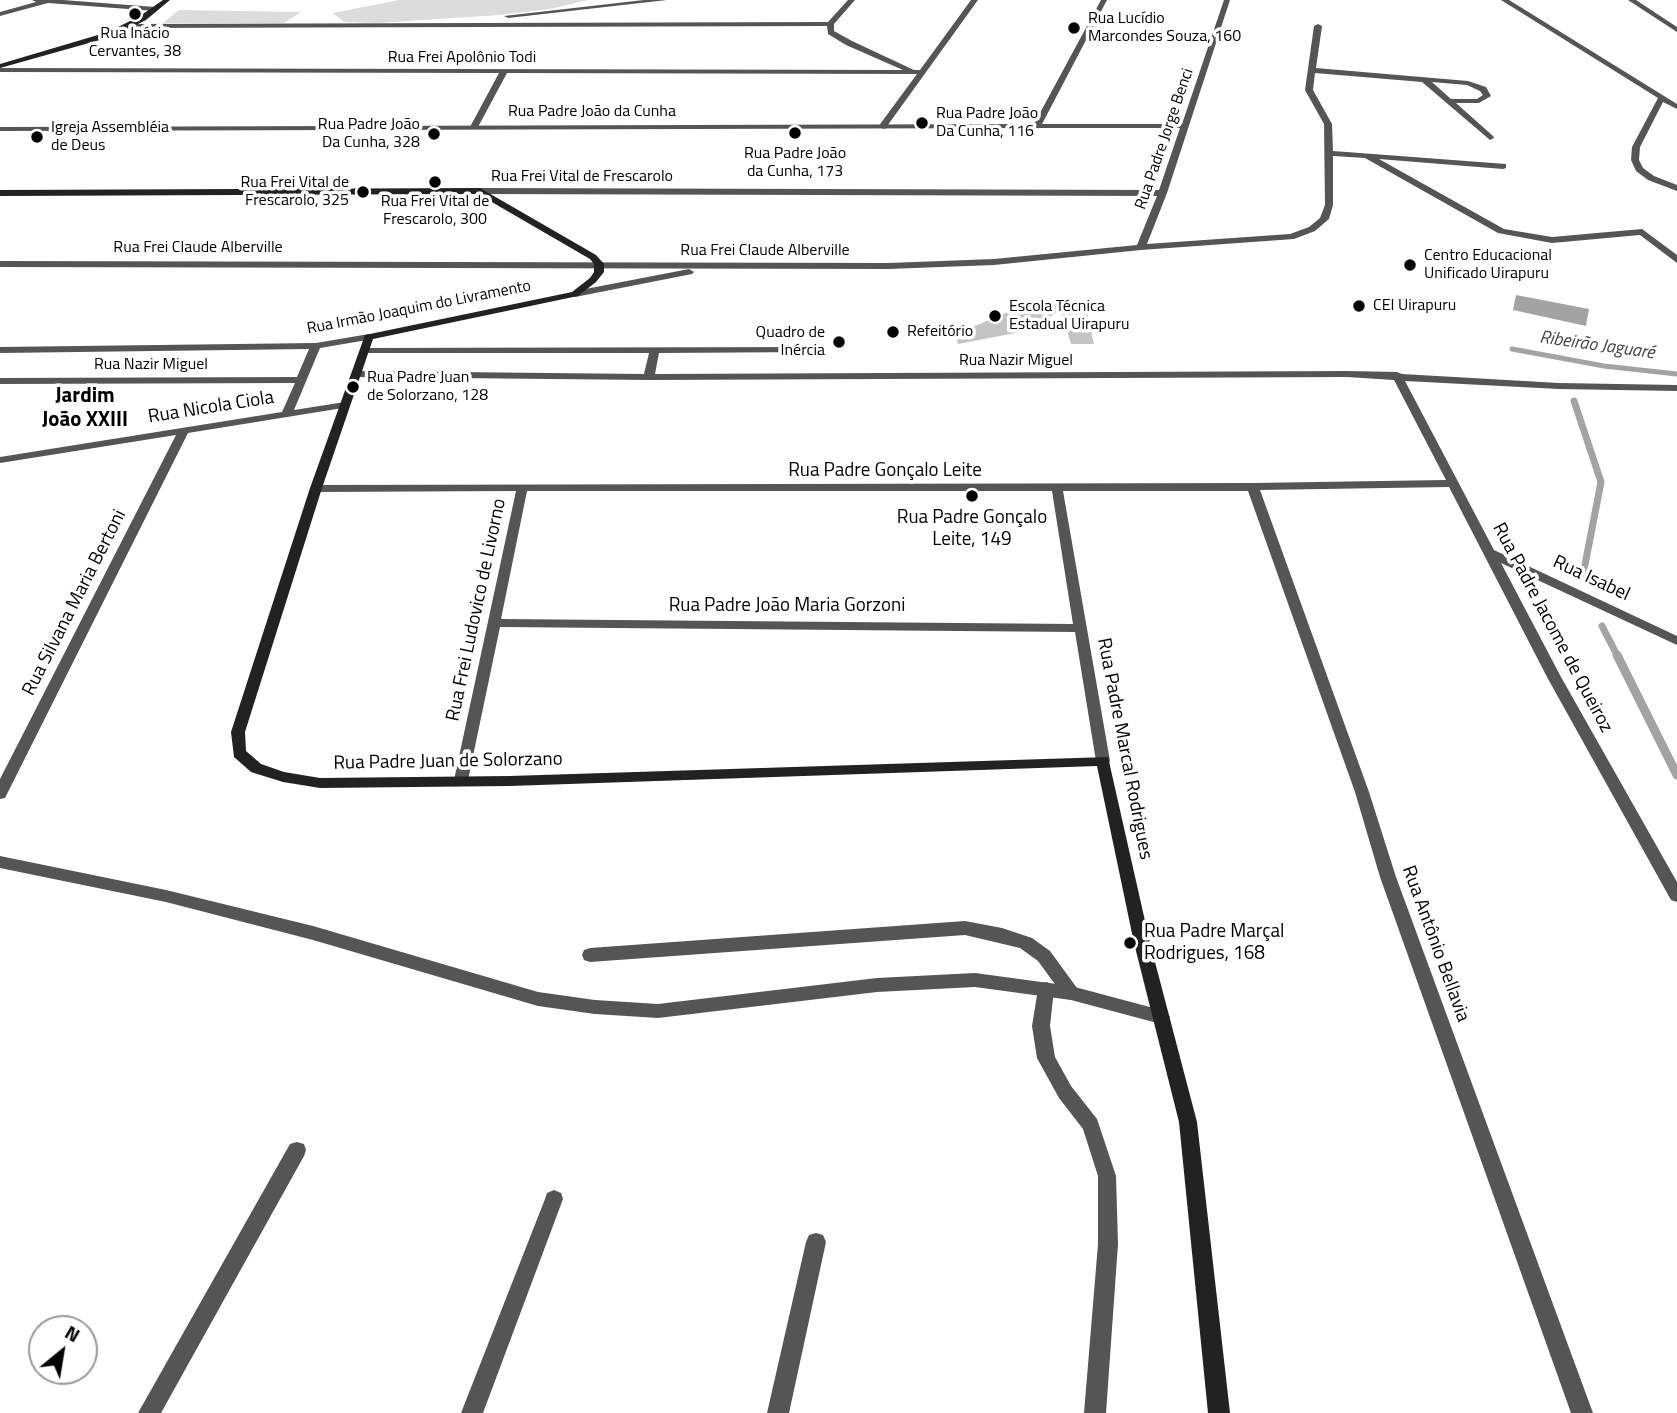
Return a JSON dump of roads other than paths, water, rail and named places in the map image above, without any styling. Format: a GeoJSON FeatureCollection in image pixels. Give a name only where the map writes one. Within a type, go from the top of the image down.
{"type":"FeatureCollection","features":[{"type":"Feature","properties":{"kind":"main road"},"geometry":{"type":"LineString","coordinates":[[0,68],[129,26],[167,0]]}},
{"type":"Feature","properties":{"kind":"main road"},"geometry":{"type":"LineString","coordinates":[[480,191],[593,257],[599,264],[599,272],[575,295]]}},
{"type":"Feature","properties":{"kind":"main road","name":"Rua Frei Vital de Frescarolo"},"geometry":{"type":"LineString","coordinates":[[0,193],[480,191]]}},
{"type":"Feature","properties":{"kind":"main road","name":"Rua Irmão Joaquim do Livramento"},"geometry":{"type":"LineString","coordinates":[[369,337],[575,295]]}},
{"type":"Feature","properties":{"kind":"main road","name":"Rua Padre Juan de Solorzano"},"geometry":{"type":"LineString","coordinates":[[369,337],[316,488],[238,732],[240,753],[256,768],[283,777],[320,783],[1102,761]]}},
{"type":"Feature","properties":{"kind":"main road","name":"Rua Padre Marcal Rodrigues"},"geometry":{"type":"LineString","coordinates":[[1102,761],[1142,943],[1188,1122],[1219,1413]]}},
{"type":"Feature","properties":{"kind":"street"},"geometry":{"type":"LineString","coordinates":[[35,0],[155,9]]}},
{"type":"Feature","properties":{"kind":"street"},"geometry":{"type":"LineString","coordinates":[[441,24],[597,3],[664,0]]}},
{"type":"Feature","properties":{"kind":"street"},"geometry":{"type":"LineString","coordinates":[[129,26],[830,24],[852,0]]}},
{"type":"Feature","properties":{"kind":"street"},"geometry":{"type":"LineString","coordinates":[[882,127],[919,72],[975,0]]}},
{"type":"Feature","properties":{"kind":"street"},"geometry":{"type":"LineString","coordinates":[[1037,127],[1104,0]]}},
{"type":"Feature","properties":{"kind":"street","name":"Rua Padre Jorge Benci"},"geometry":{"type":"LineString","coordinates":[[1141,247],[1163,193],[1227,0]]}},
{"type":"Feature","properties":{"kind":"street"},"geometry":{"type":"LineString","coordinates":[[1504,0],[1677,107]]}},
{"type":"Feature","properties":{"kind":"street"},"geometry":{"type":"LineString","coordinates":[[1631,0],[1677,30]]}},
{"type":"Feature","properties":{"kind":"street"},"geometry":{"type":"LineString","coordinates":[[0,14],[50,1]]}},
{"type":"Feature","properties":{"kind":"street"},"geometry":{"type":"LineString","coordinates":[[830,24],[831,32],[838,38],[919,72]]}},
{"type":"Feature","properties":{"kind":"street","name":"Rua Frei Claude Alberville"},"geometry":{"type":"LineString","coordinates":[[0,264],[599,264],[714,267],[940,265],[1291,237],[1312,229],[1324,219],[1329,205],[1328,124],[1309,90],[1318,26]]}},
{"type":"Feature","properties":{"kind":"street","name":"Rua Frei Apolônio Todi"},"geometry":{"type":"LineString","coordinates":[[0,68],[919,72]]}},
{"type":"Feature","properties":{"kind":"street"},"geometry":{"type":"LineString","coordinates":[[1311,70],[1478,86],[1487,96],[1479,101],[1447,101]]}},
{"type":"Feature","properties":{"kind":"street"},"geometry":{"type":"LineString","coordinates":[[474,127],[504,72]]}},
{"type":"Feature","properties":{"kind":"street"},"geometry":{"type":"LineString","coordinates":[[1424,79],[1490,138]]}},
{"type":"Feature","properties":{"kind":"street"},"geometry":{"type":"LineString","coordinates":[[1661,99],[1636,147],[1634,160],[1639,169],[1651,178],[1677,188]]}},
{"type":"Feature","properties":{"kind":"street","name":"Rua Padre João da Cunha"},"geometry":{"type":"LineString","coordinates":[[0,129],[1184,126]]}},
{"type":"Feature","properties":{"kind":"street"},"geometry":{"type":"LineString","coordinates":[[1327,153],[1503,166]]}},
{"type":"Feature","properties":{"kind":"street"},"geometry":{"type":"LineString","coordinates":[[1367,156],[1501,231],[1534,239],[1588,238],[1642,232],[1677,260]]}},
{"type":"Feature","properties":{"kind":"street","name":"Rua Frei Vital de Frescarolo"},"geometry":{"type":"LineString","coordinates":[[480,191],[1163,193]]}},
{"type":"Feature","properties":{"kind":"street","name":"Rua Irmão Joaquim do Livramento"},"geometry":{"type":"LineString","coordinates":[[575,295],[714,267]]}},
{"type":"Feature","properties":{"kind":"street","name":"Rua Irmão Joaquim do Livramento"},"geometry":{"type":"LineString","coordinates":[[0,350],[316,346],[369,337]]}},
{"type":"Feature","properties":{"kind":"street"},"geometry":{"type":"LineString","coordinates":[[287,413],[316,346]]}},
{"type":"Feature","properties":{"kind":"street"},"geometry":{"type":"LineString","coordinates":[[649,377],[654,350]]}},
{"type":"Feature","properties":{"kind":"street"},"geometry":{"type":"LineString","coordinates":[[364,351],[812,350]]}},
{"type":"Feature","properties":{"kind":"street","name":"Rua Nazir Miguel"},"geometry":{"type":"LineString","coordinates":[[356,374],[649,377],[1397,375],[1559,386],[1677,388]]}},
{"type":"Feature","properties":{"kind":"street","name":"Rua Padre Jacome de Queiroz"},"geometry":{"type":"LineString","coordinates":[[1397,375],[1554,677],[1677,896]]}},
{"type":"Feature","properties":{"kind":"street","name":"Rua Nazir Miguel"},"geometry":{"type":"LineString","coordinates":[[0,381],[301,380]]}},
{"type":"Feature","properties":{"kind":"street","name":"Rua Nicola Ciola"},"geometry":{"type":"LineString","coordinates":[[0,460],[345,405]]}},
{"type":"Feature","properties":{"kind":"street","name":"Rua Silvana Maria Bertoni"},"geometry":{"type":"LineString","coordinates":[[0,794],[185,429]]}},
{"type":"Feature","properties":{"kind":"street","name":"Rua Padre Gonçalo Leite"},"geometry":{"type":"LineString","coordinates":[[316,488],[1057,488],[1455,483]]}},
{"type":"Feature","properties":{"kind":"street","name":"Rua Antônio Bellavia"},"geometry":{"type":"LineString","coordinates":[[1253,487],[1362,792],[1388,877],[1582,1413]]}},
{"type":"Feature","properties":{"kind":"street","name":"Rua Padre Marcal Rodrigues"},"geometry":{"type":"LineString","coordinates":[[1057,488],[1102,761]]}},
{"type":"Feature","properties":{"kind":"street","name":"Rua Frei Ludovico de Livorno"},"geometry":{"type":"LineString","coordinates":[[461,780],[522,489]]}},
{"type":"Feature","properties":{"kind":"street","name":"Rua Isabel"},"geometry":{"type":"LineString","coordinates":[[1488,552],[1677,641]]}},
{"type":"Feature","properties":{"kind":"street","name":"Rua Padre João Maria Gorzoni"},"geometry":{"type":"LineString","coordinates":[[495,623],[1079,628]]}},
{"type":"Feature","properties":{"kind":"street"},"geometry":{"type":"LineString","coordinates":[[0,862],[166,896],[313,933],[538,999],[595,1007],[658,1010],[932,981],[975,980],[1070,993],[1161,1017]]}},
{"type":"Feature","properties":{"kind":"street"},"geometry":{"type":"LineString","coordinates":[[590,955],[965,928],[1002,934],[1026,943],[1044,956],[1070,993]]}},
{"type":"Feature","properties":{"kind":"street"},"geometry":{"type":"LineString","coordinates":[[1046,989],[1041,1026],[1046,1058],[1065,1091],[1091,1125],[1107,1176],[1108,1244],[1095,1413]]}},
{"type":"Feature","properties":{"kind":"street"},"geometry":{"type":"LineString","coordinates":[[149,1413],[297,1150]]}},
{"type":"Feature","properties":{"kind":"street"},"geometry":{"type":"LineString","coordinates":[[472,1413],[554,1199]]}},
{"type":"Feature","properties":{"kind":"street"},"geometry":{"type":"LineString","coordinates":[[778,1413],[816,1242]]}},
{"type":"Feature","properties":{"kind":"waterway","name":"Ribeirão Jaguaré"},"geometry":{"type":"LineString","coordinates":[[1512,349],[1604,366],[1677,374]]}},
{"type":"Feature","properties":{"kind":"waterway"},"geometry":{"type":"LineString","coordinates":[[1574,401],[1601,482],[1583,575]]}},
{"type":"Feature","properties":{"kind":"waterway"},"geometry":{"type":"LineString","coordinates":[[1602,626],[1618,657]]}},
{"type":"Feature","properties":{"kind":"waterway"},"geometry":{"type":"LineString","coordinates":[[1618,657],[1677,775]]}},
{"type":"Feature","properties":{"kind":"place","name":"Rua Inácio Cervantes, 38"},"geometry":{"type":"Point","coordinates":[135,14]}},
{"type":"Feature","properties":{"kind":"place","name":"Rua Lucídio Marcondes Souza, 160"},"geometry":{"type":"Point","coordinates":[1074,28]}},
{"type":"Feature","properties":{"kind":"place","name":"Rua Padre João Da Cunha, 116"},"geometry":{"type":"Point","coordinates":[922,123]}},
{"type":"Feature","properties":{"kind":"place","name":"Rua Padre João da Cunha, 173"},"geometry":{"type":"Point","coordinates":[795,133]}},
{"type":"Feature","properties":{"kind":"place","name":"Rua Padre João Da Cunha, 328"},"geometry":{"type":"Point","coordinates":[434,134]}},
{"type":"Feature","properties":{"kind":"place","name":"Igreja Assembléia de Deus"},"geometry":{"type":"Point","coordinates":[37,137]}},
{"type":"Feature","properties":{"kind":"place","name":"Rua Frei Vital de Frescarolo, 300"},"geometry":{"type":"Point","coordinates":[435,182]}},
{"type":"Feature","properties":{"kind":"place","name":"Rua Frei Vital de Frescarolo, 325"},"geometry":{"type":"Point","coordinates":[363,192]}},
{"type":"Feature","properties":{"kind":"place","name":"Centro Educacional Unificado Uirapuru"},"geometry":{"type":"Point","coordinates":[1410,265]}},
{"type":"Feature","properties":{"kind":"place","name":"CEI Uirapuru"},"geometry":{"type":"Point","coordinates":[1359,306]}},
{"type":"Feature","properties":{"kind":"place","name":"Escola Técnica Estadual Uirapuru"},"geometry":{"type":"Point","coordinates":[995,316]}},
{"type":"Feature","properties":{"kind":"place","name":"Refeitório"},"geometry":{"type":"Point","coordinates":[893,332]}},
{"type":"Feature","properties":{"kind":"place","name":"Quadro de Inércia"},"geometry":{"type":"Point","coordinates":[839,342]}},
{"type":"Feature","properties":{"kind":"place","name":"Rua Padre Juan de Solorzano, 128"},"geometry":{"type":"Point","coordinates":[353,387]}},
{"type":"Feature","properties":{"kind":"place","name":"Rua Padre Gonçalo Leite, 149"},"geometry":{"type":"Point","coordinates":[972,496]}},
{"type":"Feature","properties":{"kind":"place","name":"Rua Padre Marçal Rodrigues, 168"},"geometry":{"type":"Point","coordinates":[1130,943]}},
{"type":"Feature","properties":{"kind":"district","name":"Jardim João XXIII"},"geometry":{"type":"Point","coordinates":[85,409]}}]}
